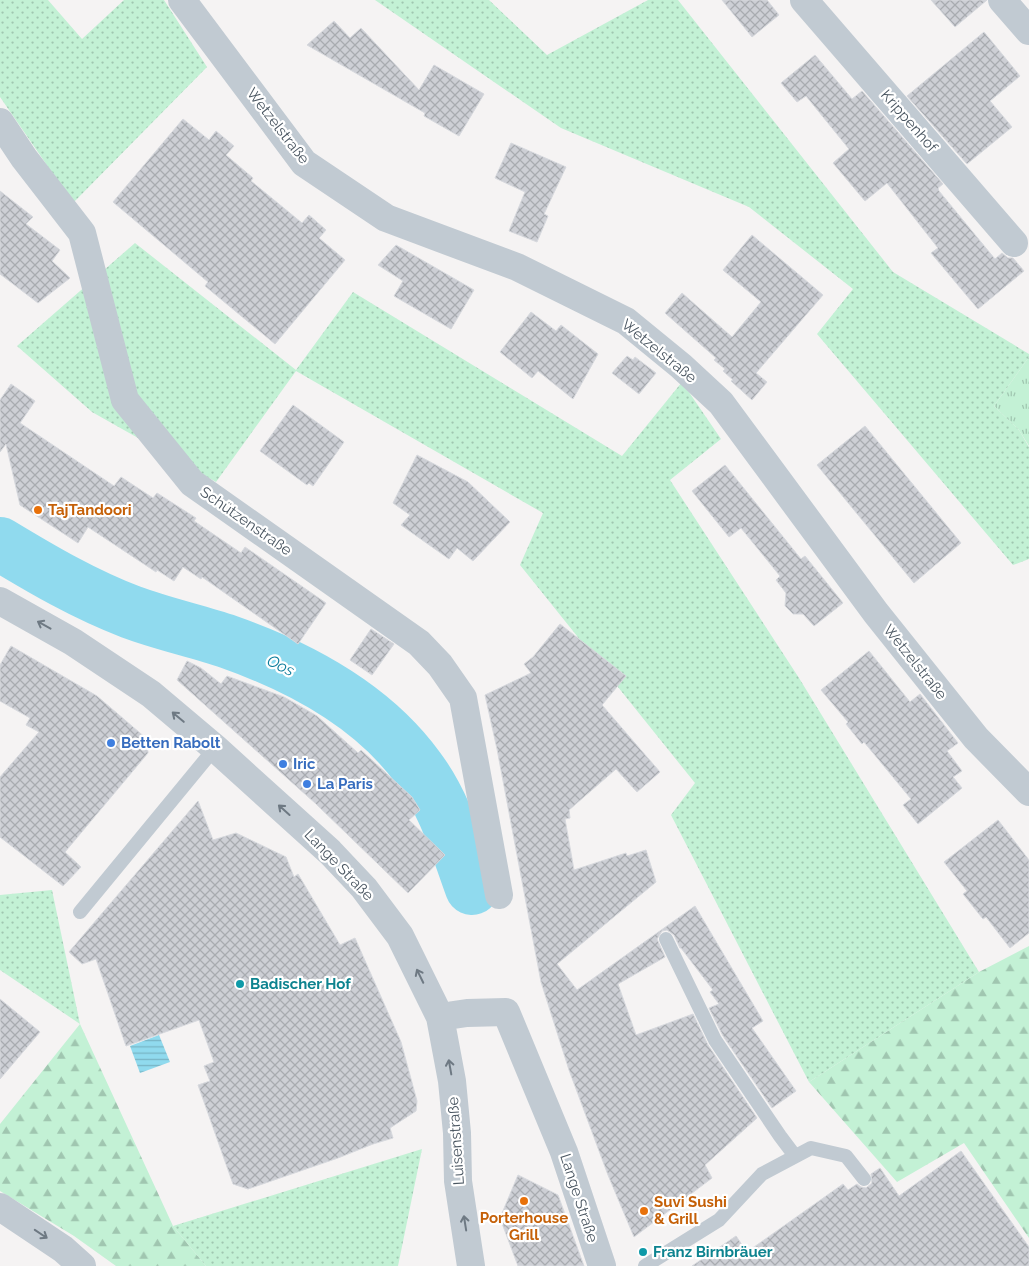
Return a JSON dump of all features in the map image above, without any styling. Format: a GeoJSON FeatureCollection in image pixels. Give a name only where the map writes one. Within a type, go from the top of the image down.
{"type":"FeatureCollection","features":[{"type":"Feature","properties":{"kind":"street","name":"Wetzelstraße"},"geometry":{"type":"LineString","coordinates":[[182,0],[304,164],[386,218],[516,267],[626,321],[681,366],[721,403],[876,613],[976,738],[1029,792]]}},
{"type":"Feature","properties":{"kind":"street","name":"Krippenhof"},"geometry":{"type":"LineString","coordinates":[[804,0],[1014,243]]}},
{"type":"Feature","properties":{"kind":"street"},"geometry":{"type":"LineString","coordinates":[[1002,0],[1029,31]]}},
{"type":"Feature","properties":{"kind":"street","name":"Schützenstraße"},"geometry":{"type":"LineString","coordinates":[[0,122],[24,158],[82,233],[125,400],[192,483],[419,643],[440,665],[463,698],[498,895]]}},
{"type":"Feature","properties":{"kind":"street","name":"Lange Straße"},"geometry":{"type":"LineString","coordinates":[[0,601],[73,642],[151,694],[215,748],[330,852],[364,888],[400,936],[440,1016],[506,1012],[564,1152],[602,1266]]}},
{"type":"Feature","properties":{"kind":"street","name":"Luisenstraße"},"geometry":{"type":"LineString","coordinates":[[440,1016],[452,1081],[457,1133],[458,1180],[471,1266]]}},
{"type":"Feature","properties":{"kind":"street"},"geometry":{"type":"LineString","coordinates":[[0,1207],[62,1249],[82,1266]]}},
{"type":"Feature","properties":{"kind":"lane"},"geometry":{"type":"LineString","coordinates":[[80,912],[215,748]]}},
{"type":"Feature","properties":{"kind":"lane"},"geometry":{"type":"LineString","coordinates":[[666,939],[715,1040],[795,1156]]}},
{"type":"Feature","properties":{"kind":"lane"},"geometry":{"type":"LineString","coordinates":[[646,1266],[719,1220],[762,1174],[810,1148],[846,1156],[864,1179]]}},
{"type":"Feature","properties":{"kind":"green space"},"geometry":{"type":"Polygon","coordinates":[[[0,0],[48,0],[82,39],[124,0],[164,0],[207,67],[73,203],[0,97],[0,0]]]}},
{"type":"Feature","properties":{"kind":"green space"},"geometry":{"type":"Polygon","coordinates":[[[375,0],[489,0],[547,55],[648,0],[678,0],[893,272],[1029,354],[1029,357],[994,406],[1019,430],[1029,447],[1029,559],[1013,565],[817,334],[853,289],[749,207],[561,128],[375,0]]]}},
{"type":"Feature","properties":{"kind":"green space"},"geometry":{"type":"Polygon","coordinates":[[[135,243],[296,370],[353,292],[622,456],[682,382],[721,439],[670,480],[799,678],[979,972],[809,1082],[671,815],[695,783],[520,565],[543,513],[296,371],[216,482],[92,412],[17,346],[135,243]]]}},
{"type":"Feature","properties":{"kind":"green space"},"geometry":{"type":"Polygon","coordinates":[[[1029,357],[1029,446],[1019,430],[994,406],[1029,357]]]}},
{"type":"Feature","properties":{"kind":"green space"},"geometry":{"type":"Polygon","coordinates":[[[52,890],[80,1024],[0,970],[0,895],[52,890]]]}},
{"type":"Feature","properties":{"kind":"green space"},"geometry":{"type":"Polygon","coordinates":[[[1029,946],[1029,1238],[964,1143],[897,1182],[809,1082],[979,972],[1029,946]]]}},
{"type":"Feature","properties":{"kind":"green space"},"geometry":{"type":"Polygon","coordinates":[[[80,1024],[173,1226],[206,1266],[116,1266],[74,1236],[0,1191],[0,1124],[80,1024]]]}},
{"type":"Feature","properties":{"kind":"green space"},"geometry":{"type":"Polygon","coordinates":[[[422,1149],[398,1266],[206,1266],[173,1226],[422,1149]]]}},
{"type":"Feature","properties":{"kind":"water"},"geometry":{"type":"Polygon","coordinates":[[[159,1035],[170,1062],[140,1073],[130,1046],[159,1035]]]}},
{"type":"Feature","properties":{"kind":"building"},"geometry":{"type":"Polygon","coordinates":[[[722,0],[767,0],[779,15],[752,37],[722,0]]]}},
{"type":"Feature","properties":{"kind":"building"},"geometry":{"type":"Polygon","coordinates":[[[931,0],[987,0],[955,27],[931,0]]]}},
{"type":"Feature","properties":{"kind":"building"},"geometry":{"type":"Polygon","coordinates":[[[334,21],[350,38],[361,28],[419,90],[434,65],[484,94],[459,136],[424,116],[425,113],[307,45],[334,21]]]}},
{"type":"Feature","properties":{"kind":"building"},"geometry":{"type":"Polygon","coordinates":[[[984,32],[1020,76],[990,101],[1012,127],[967,164],[907,96],[984,32]]]}},
{"type":"Feature","properties":{"kind":"building"},"geometry":{"type":"Polygon","coordinates":[[[815,55],[852,99],[862,91],[943,184],[938,188],[939,191],[995,259],[1002,253],[1008,258],[1013,258],[1024,271],[978,309],[931,253],[938,248],[887,183],[865,201],[833,163],[849,149],[806,96],[797,102],[781,83],[815,55]]]}},
{"type":"Feature","properties":{"kind":"building"},"geometry":{"type":"Polygon","coordinates":[[[183,119],[209,140],[216,131],[234,146],[226,155],[253,178],[251,181],[302,223],[309,215],[326,230],[319,238],[345,260],[275,344],[205,286],[208,282],[113,202],[183,119]]]}},
{"type":"Feature","properties":{"kind":"building"},"geometry":{"type":"Polygon","coordinates":[[[511,143],[566,167],[544,214],[548,216],[537,242],[509,231],[525,192],[495,178],[511,143]]]}},
{"type":"Feature","properties":{"kind":"building"},"geometry":{"type":"Polygon","coordinates":[[[0,191],[33,217],[26,224],[60,250],[52,261],[70,278],[38,303],[0,274],[0,191]]]}},
{"type":"Feature","properties":{"kind":"building"},"geometry":{"type":"Polygon","coordinates":[[[752,235],[823,295],[756,373],[767,382],[752,400],[731,381],[733,380],[723,371],[725,369],[714,360],[716,358],[665,313],[682,293],[732,337],[761,302],[723,270],[752,235]]]}},
{"type":"Feature","properties":{"kind":"building"},"geometry":{"type":"Polygon","coordinates":[[[396,245],[474,290],[451,329],[394,296],[403,281],[378,265],[396,245]]]}},
{"type":"Feature","properties":{"kind":"building"},"geometry":{"type":"Polygon","coordinates":[[[531,312],[556,331],[561,325],[598,354],[573,399],[538,371],[532,378],[500,352],[531,312]]]}},
{"type":"Feature","properties":{"kind":"building"},"geometry":{"type":"Polygon","coordinates":[[[627,356],[633,360],[635,357],[656,373],[639,394],[612,373],[627,356]]]}},
{"type":"Feature","properties":{"kind":"building"},"geometry":{"type":"Polygon","coordinates":[[[11,384],[35,401],[20,423],[114,486],[121,477],[153,498],[157,493],[196,518],[194,521],[241,553],[245,547],[326,603],[298,644],[202,577],[201,579],[183,567],[174,581],[157,570],[156,572],[88,527],[78,543],[20,505],[6,444],[0,452],[0,400],[11,384]]]}},
{"type":"Feature","properties":{"kind":"building"},"geometry":{"type":"Polygon","coordinates":[[[293,405],[344,442],[313,486],[309,483],[307,485],[260,451],[293,405]]]}},
{"type":"Feature","properties":{"kind":"building"},"geometry":{"type":"Polygon","coordinates":[[[865,426],[961,543],[914,583],[817,465],[865,426]]]}},
{"type":"Feature","properties":{"kind":"building"},"geometry":{"type":"Polygon","coordinates":[[[417,455],[468,482],[510,522],[473,561],[457,548],[449,559],[401,525],[410,515],[393,503],[417,455]]]}},
{"type":"Feature","properties":{"kind":"building"},"geometry":{"type":"Polygon","coordinates":[[[725,465],[801,559],[805,556],[843,603],[814,626],[803,614],[793,614],[785,606],[786,593],[776,580],[780,576],[741,528],[729,537],[692,491],[725,465]]]}},
{"type":"Feature","properties":{"kind":"building"},"geometry":{"type":"Polygon","coordinates":[[[560,624],[626,676],[602,705],[660,772],[637,792],[616,769],[569,810],[570,818],[565,819],[574,870],[626,853],[627,856],[646,850],[656,882],[557,964],[577,990],[695,906],[763,1021],[752,1028],[796,1091],[772,1108],[723,1036],[709,1008],[719,1004],[710,992],[713,990],[680,948],[674,935],[667,930],[662,931],[657,939],[665,957],[618,984],[636,1035],[693,1014],[708,1045],[757,1118],[705,1165],[712,1178],[634,1237],[608,1175],[569,1070],[541,982],[485,695],[531,673],[524,664],[533,657],[560,624]]]}},
{"type":"Feature","properties":{"kind":"building"},"geometry":{"type":"Polygon","coordinates":[[[371,629],[394,644],[372,675],[350,660],[371,629]]]}},
{"type":"Feature","properties":{"kind":"building"},"geometry":{"type":"Polygon","coordinates":[[[11,646],[97,696],[147,739],[148,753],[65,852],[81,867],[63,886],[0,837],[0,777],[39,732],[26,725],[30,718],[0,701],[0,665],[11,646]]]}},
{"type":"Feature","properties":{"kind":"building"},"geometry":{"type":"Polygon","coordinates":[[[869,651],[910,702],[920,694],[958,743],[947,751],[962,771],[953,777],[962,788],[918,824],[903,805],[911,799],[864,742],[862,744],[846,724],[848,722],[821,690],[869,651]]]}},
{"type":"Feature","properties":{"kind":"building"},"geometry":{"type":"Polygon","coordinates":[[[187,661],[201,668],[221,684],[227,676],[284,697],[317,716],[358,753],[361,750],[412,797],[420,810],[409,820],[445,855],[408,893],[315,803],[177,680],[187,661]]]}},
{"type":"Feature","properties":{"kind":"building","name":"Badischer Hof"},"geometry":{"type":"Polygon","coordinates":[[[198,801],[213,840],[236,833],[286,857],[294,877],[298,874],[340,945],[355,938],[401,1042],[417,1101],[416,1111],[390,1128],[393,1138],[248,1189],[233,1184],[198,1085],[210,1081],[204,1066],[214,1062],[199,1020],[126,1046],[96,959],[82,964],[69,952],[198,801]]]}},
{"type":"Feature","properties":{"kind":"building"},"geometry":{"type":"Polygon","coordinates":[[[998,820],[1029,860],[1029,933],[1010,948],[986,917],[983,919],[963,894],[967,891],[944,862],[998,820]]]}},
{"type":"Feature","properties":{"kind":"building"},"geometry":{"type":"Polygon","coordinates":[[[0,999],[40,1032],[0,1079],[0,999]]]}},
{"type":"Feature","properties":{"kind":"building"},"geometry":{"type":"Polygon","coordinates":[[[961,1151],[1029,1247],[1029,1266],[692,1266],[736,1236],[747,1252],[843,1184],[848,1190],[857,1184],[866,1188],[872,1183],[871,1174],[880,1168],[899,1196],[961,1151]]]}},
{"type":"Feature","properties":{"kind":"building"},"geometry":{"type":"Polygon","coordinates":[[[518,1175],[558,1195],[584,1266],[518,1266],[500,1218],[518,1175]]]}},
{"type":"Feature","properties":{"kind":"waterway","name":"Oos"},"geometry":{"type":"LineString","coordinates":[[0,544],[64,581],[114,605],[256,652],[308,677],[357,707],[400,746],[418,768],[436,796],[450,826],[472,888]]}},
{"type":"Feature","properties":{"kind":"place","name":"TajTandoori"},"geometry":{"type":"Point","coordinates":[38,510]}},
{"type":"Feature","properties":{"kind":"place","name":"Betten Rabolt"},"geometry":{"type":"Point","coordinates":[111,743]}},
{"type":"Feature","properties":{"kind":"place","name":"Iric"},"geometry":{"type":"Point","coordinates":[283,764]}},
{"type":"Feature","properties":{"kind":"place","name":"La Paris"},"geometry":{"type":"Point","coordinates":[307,784]}},
{"type":"Feature","properties":{"kind":"place","name":"Badischer Hof"},"geometry":{"type":"Point","coordinates":[240,984]}},
{"type":"Feature","properties":{"kind":"place","name":"Porterhouse Grill"},"geometry":{"type":"Point","coordinates":[524,1201]}},
{"type":"Feature","properties":{"kind":"place","name":"Suvi Sushi & Grill"},"geometry":{"type":"Point","coordinates":[644,1211]}},
{"type":"Feature","properties":{"kind":"place","name":"Franz Birnbräuer"},"geometry":{"type":"Point","coordinates":[643,1252]}}]}
